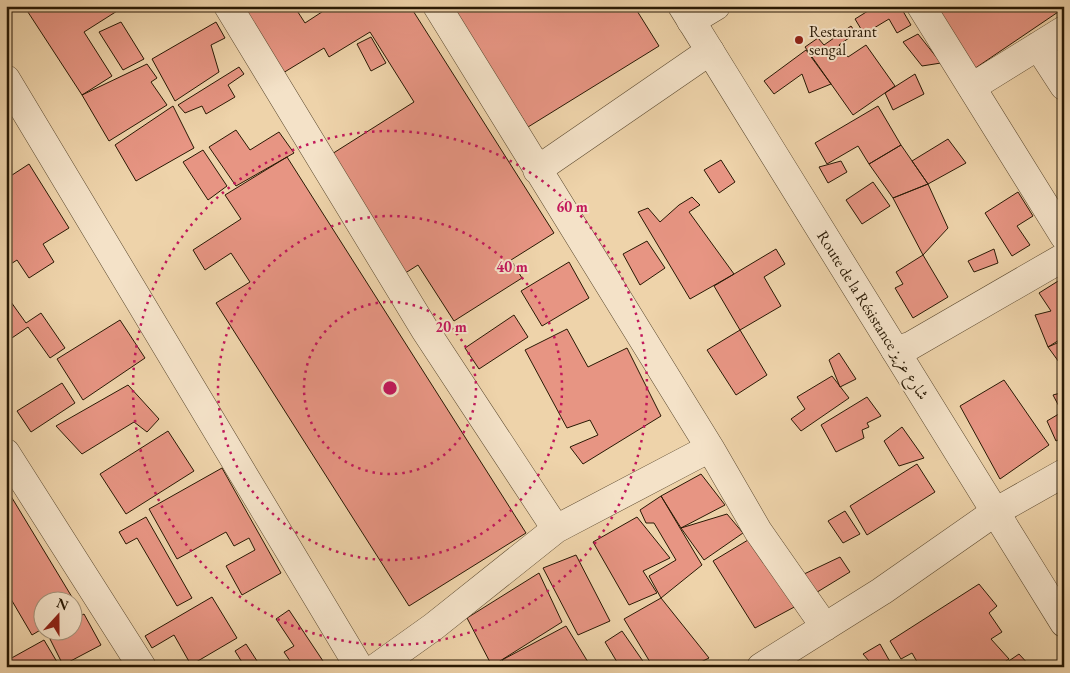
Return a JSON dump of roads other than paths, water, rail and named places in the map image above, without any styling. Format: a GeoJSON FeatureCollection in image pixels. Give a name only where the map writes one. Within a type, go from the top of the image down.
{"type":"FeatureCollection","features":[{"type":"Feature","properties":{"kind":"street"},"geometry":{"type":"LineString","coordinates":[[228,6],[425,330],[556,529]]}},
{"type":"Feature","properties":{"kind":"street"},"geometry":{"type":"LineString","coordinates":[[437,6],[710,448],[758,530],[824,627]]}},
{"type":"Feature","properties":{"kind":"street"},"geometry":{"type":"LineString","coordinates":[[687,14],[716,6]]}},
{"type":"Feature","properties":{"kind":"street"},"geometry":{"type":"LineString","coordinates":[[921,6],[1064,236]]}},
{"type":"Feature","properties":{"kind":"street","name":"Route de la Résistance شارع عزيز"},"geometry":{"type":"LineString","coordinates":[[687,14],[1064,623]]}},
{"type":"Feature","properties":{"kind":"street"},"geometry":{"type":"LineString","coordinates":[[972,87],[1064,30]]}},
{"type":"Feature","properties":{"kind":"street"},"geometry":{"type":"LineString","coordinates":[[1038,46],[1064,86]]}},
{"type":"Feature","properties":{"kind":"street"},"geometry":{"type":"LineString","coordinates":[[537,170],[710,51]]}},
{"type":"Feature","properties":{"kind":"street"},"geometry":{"type":"LineString","coordinates":[[6,79],[359,667]]}},
{"type":"Feature","properties":{"kind":"street"},"geometry":{"type":"LineString","coordinates":[[895,350],[910,346],[1064,257]]}},
{"type":"Feature","properties":{"kind":"street"},"geometry":{"type":"LineString","coordinates":[[377,667],[433,626],[556,529],[710,448]]}},
{"type":"Feature","properties":{"kind":"street"},"geometry":{"type":"LineString","coordinates":[[6,453],[142,667]]}},
{"type":"Feature","properties":{"kind":"street"},"geometry":{"type":"LineString","coordinates":[[761,667],[882,592],[995,512],[1064,472]]}},
{"type":"Feature","properties":{"kind":"place","name":"Restaurant sengal"},"geometry":{"type":"Point","coordinates":[799,40]}}]}
